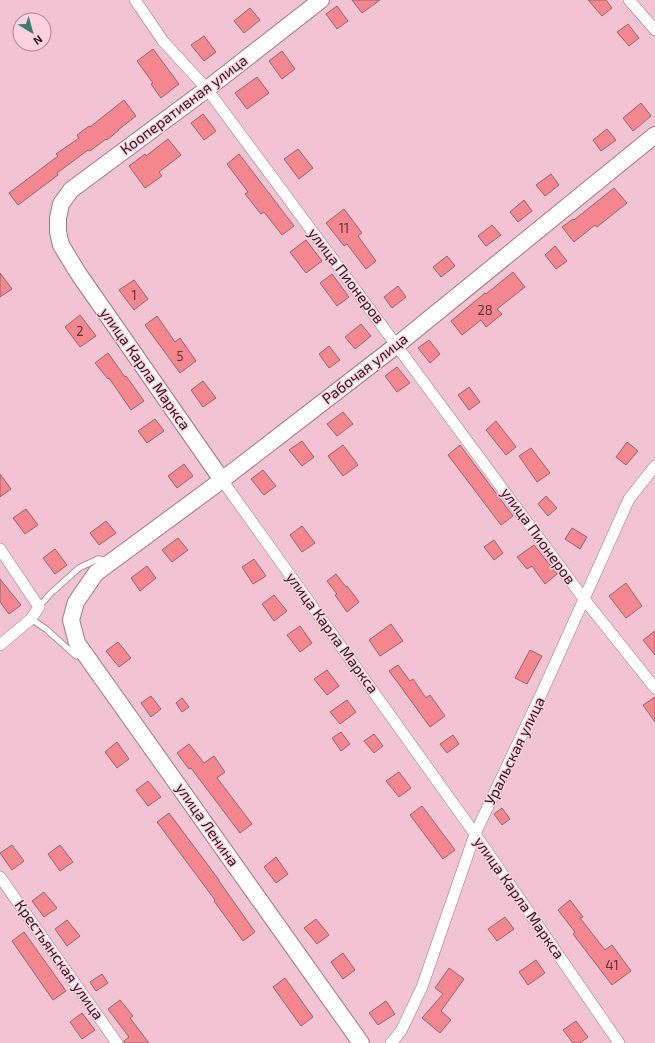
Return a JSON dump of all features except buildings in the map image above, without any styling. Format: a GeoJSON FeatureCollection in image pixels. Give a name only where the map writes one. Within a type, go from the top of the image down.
{"type":"FeatureCollection","features":[{"type":"Feature","properties":{"kind":"main road","name":"Кооперативная улица"},"geometry":{"type":"LineString","coordinates":[[58,218],[62,204],[71,190],[207,89],[321,0]]}},
{"type":"Feature","properties":{"kind":"main road","name":"Рабочая улица"},"geometry":{"type":"LineString","coordinates":[[76,602],[96,573],[222,480],[397,344],[655,135]]}},
{"type":"Feature","properties":{"kind":"main road","name":"улица Карла Маркса"},"geometry":{"type":"LineString","coordinates":[[58,218],[58,232],[61,245],[78,273],[222,480]]}},
{"type":"Feature","properties":{"kind":"main road","name":"улица Ленина"},"geometry":{"type":"LineString","coordinates":[[76,602],[71,620],[77,642],[83,652],[361,1043]]}},
{"type":"Feature","properties":{"kind":"street","name":"улица Пионеров"},"geometry":{"type":"LineString","coordinates":[[135,0],[163,41],[207,89],[397,344],[584,599],[655,688]]}},
{"type":"Feature","properties":{"kind":"street"},"geometry":{"type":"LineString","coordinates":[[629,0],[655,30]]}},
{"type":"Feature","properties":{"kind":"street","name":"Уральская улица"},"geometry":{"type":"LineString","coordinates":[[391,1043],[401,1031],[422,987],[475,834],[544,688],[628,499],[655,466]]}},
{"type":"Feature","properties":{"kind":"street","name":"улица Карла Маркса"},"geometry":{"type":"LineString","coordinates":[[222,480],[475,834],[619,1043]]}},
{"type":"Feature","properties":{"kind":"street"},"geometry":{"type":"LineString","coordinates":[[0,549],[39,607],[31,619],[0,644]]}},
{"type":"Feature","properties":{"kind":"street","name":"Крестьянская улица"},"geometry":{"type":"LineString","coordinates":[[0,877],[117,1043]]}},
{"type":"Feature","properties":{"kind":"lane"},"geometry":{"type":"LineString","coordinates":[[39,607],[50,594],[79,568],[98,559],[113,560]]}},
{"type":"Feature","properties":{"kind":"lane"},"geometry":{"type":"LineString","coordinates":[[31,619],[46,629],[76,656],[83,652]]}}]}
